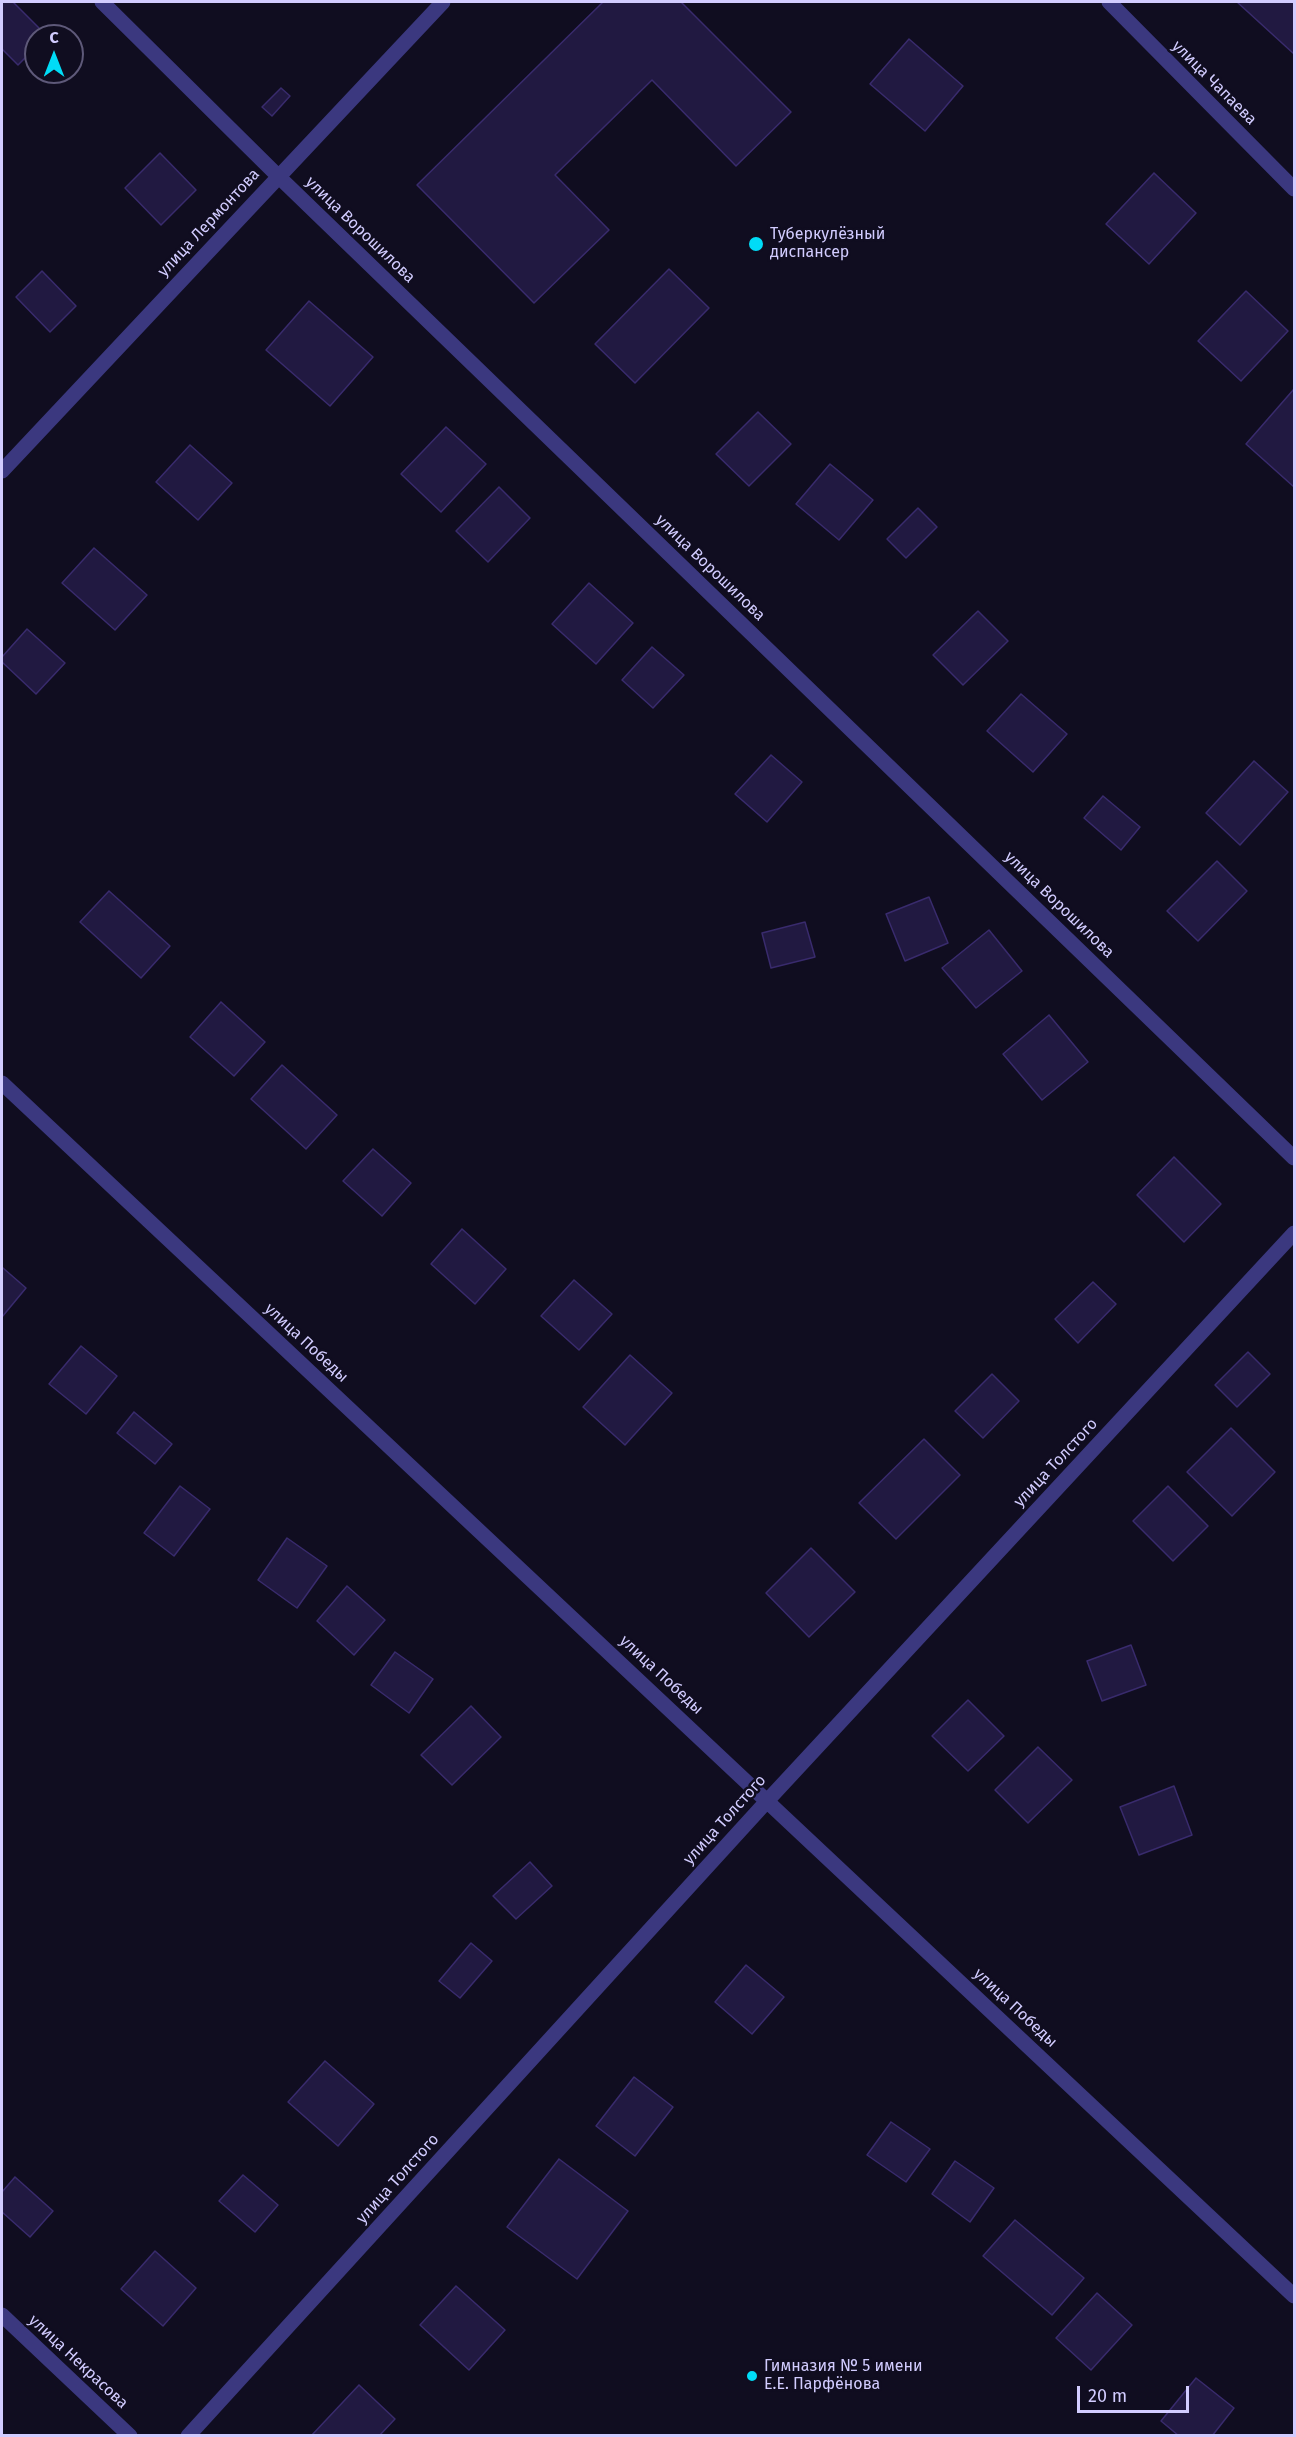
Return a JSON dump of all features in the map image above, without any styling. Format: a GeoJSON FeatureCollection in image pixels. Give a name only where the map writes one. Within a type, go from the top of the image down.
{"type":"FeatureCollection","features":[{"type":"Feature","properties":{"kind":"street","name":"улица Ворошилова"},"geometry":{"type":"LineString","coordinates":[[102,2],[278,176],[1294,1158]]}},
{"type":"Feature","properties":{"kind":"street","name":"улица Лермонтова"},"geometry":{"type":"LineString","coordinates":[[2,471],[443,2]]}},
{"type":"Feature","properties":{"kind":"street","name":"улица Чапаева"},"geometry":{"type":"LineString","coordinates":[[1109,2],[1294,189]]}},
{"type":"Feature","properties":{"kind":"street","name":"улица Победы"},"geometry":{"type":"LineString","coordinates":[[2,1083],[1294,2296]]}},
{"type":"Feature","properties":{"kind":"street","name":"улица Толстого"},"geometry":{"type":"LineString","coordinates":[[188,2436],[768,1800],[1294,1233]]}},
{"type":"Feature","properties":{"kind":"street","name":"улица Некрасова"},"geometry":{"type":"LineString","coordinates":[[2,2315],[130,2436]]}},
{"type":"Feature","properties":{"kind":"building"},"geometry":{"type":"Polygon","coordinates":[[[2,2],[13,2],[35,24],[24,24],[24,59],[18,65],[2,49],[2,2]]]}},
{"type":"Feature","properties":{"kind":"building"},"geometry":{"type":"Polygon","coordinates":[[[603,2],[681,2],[791,112],[736,166],[652,80],[555,175],[609,230],[534,303],[417,185],[603,2]]]}},
{"type":"Feature","properties":{"kind":"building"},"geometry":{"type":"Polygon","coordinates":[[[1237,2],[1294,2],[1294,54],[1237,2]]]}},
{"type":"Feature","properties":{"kind":"building"},"geometry":{"type":"Polygon","coordinates":[[[909,39],[963,86],[925,131],[870,84],[909,39]]]}},
{"type":"Feature","properties":{"kind":"building"},"geometry":{"type":"Polygon","coordinates":[[[281,88],[290,96],[272,116],[262,107],[281,88]]]}},
{"type":"Feature","properties":{"kind":"building"},"geometry":{"type":"Polygon","coordinates":[[[160,153],[196,190],[161,225],[125,188],[160,153]]]}},
{"type":"Feature","properties":{"kind":"building"},"geometry":{"type":"Polygon","coordinates":[[[1154,173],[1196,213],[1149,264],[1106,224],[1154,173]]]}},
{"type":"Feature","properties":{"kind":"building"},"geometry":{"type":"Polygon","coordinates":[[[669,269],[709,308],[635,383],[595,344],[669,269]]]}},
{"type":"Feature","properties":{"kind":"building"},"geometry":{"type":"Polygon","coordinates":[[[42,271],[76,306],[50,332],[16,297],[42,271]]]}},
{"type":"Feature","properties":{"kind":"building"},"geometry":{"type":"Polygon","coordinates":[[[1246,291],[1288,331],[1241,381],[1198,341],[1246,291]]]}},
{"type":"Feature","properties":{"kind":"building"},"geometry":{"type":"Polygon","coordinates":[[[309,301],[373,357],[330,406],[266,350],[309,301]]]}},
{"type":"Feature","properties":{"kind":"building"},"geometry":{"type":"Polygon","coordinates":[[[1294,389],[1294,487],[1246,444],[1294,389]]]}},
{"type":"Feature","properties":{"kind":"building"},"geometry":{"type":"Polygon","coordinates":[[[758,412],[791,444],[749,486],[716,454],[758,412]]]}},
{"type":"Feature","properties":{"kind":"building"},"geometry":{"type":"Polygon","coordinates":[[[446,427],[486,464],[441,512],[401,474],[446,427]]]}},
{"type":"Feature","properties":{"kind":"building"},"geometry":{"type":"Polygon","coordinates":[[[190,445],[232,483],[198,520],[156,482],[190,445]]]}},
{"type":"Feature","properties":{"kind":"building"},"geometry":{"type":"Polygon","coordinates":[[[830,464],[873,500],[839,540],[796,504],[830,464]]]}},
{"type":"Feature","properties":{"kind":"building"},"geometry":{"type":"Polygon","coordinates":[[[499,487],[530,518],[488,562],[456,531],[499,487]]]}},
{"type":"Feature","properties":{"kind":"building"},"geometry":{"type":"Polygon","coordinates":[[[918,508],[937,527],[906,558],[887,539],[918,508]]]}},
{"type":"Feature","properties":{"kind":"building"},"geometry":{"type":"Polygon","coordinates":[[[94,548],[147,595],[115,630],[62,583],[94,548]]]}},
{"type":"Feature","properties":{"kind":"building"},"geometry":{"type":"Polygon","coordinates":[[[589,583],[633,623],[596,664],[552,624],[589,583]]]}},
{"type":"Feature","properties":{"kind":"building"},"geometry":{"type":"Polygon","coordinates":[[[978,611],[1008,641],[963,685],[933,655],[978,611]]]}},
{"type":"Feature","properties":{"kind":"building"},"geometry":{"type":"Polygon","coordinates":[[[27,629],[65,663],[36,694],[2,662],[2,657],[27,629]]]}},
{"type":"Feature","properties":{"kind":"building"},"geometry":{"type":"Polygon","coordinates":[[[652,647],[684,675],[653,708],[622,680],[652,647]]]}},
{"type":"Feature","properties":{"kind":"building"},"geometry":{"type":"Polygon","coordinates":[[[1021,694],[1067,734],[1033,772],[987,731],[1021,694]]]}},
{"type":"Feature","properties":{"kind":"building"},"geometry":{"type":"Polygon","coordinates":[[[771,755],[802,782],[767,822],[735,794],[771,755]]]}},
{"type":"Feature","properties":{"kind":"building"},"geometry":{"type":"Polygon","coordinates":[[[1254,761],[1288,792],[1240,845],[1206,813],[1254,761]]]}},
{"type":"Feature","properties":{"kind":"building"},"geometry":{"type":"Polygon","coordinates":[[[1103,796],[1140,827],[1121,850],[1084,818],[1103,796]]]}},
{"type":"Feature","properties":{"kind":"building"},"geometry":{"type":"Polygon","coordinates":[[[1217,861],[1247,891],[1198,941],[1167,911],[1217,861]]]}},
{"type":"Feature","properties":{"kind":"building"},"geometry":{"type":"Polygon","coordinates":[[[109,891],[170,946],[141,978],[80,922],[109,891]]]}},
{"type":"Feature","properties":{"kind":"building"},"geometry":{"type":"Polygon","coordinates":[[[929,897],[948,943],[905,961],[886,914],[929,897]]]}},
{"type":"Feature","properties":{"kind":"building"},"geometry":{"type":"Polygon","coordinates":[[[805,922],[815,957],[771,968],[762,933],[805,922]]]}},
{"type":"Feature","properties":{"kind":"building"},"geometry":{"type":"Polygon","coordinates":[[[989,930],[1022,971],[976,1008],[942,968],[989,930]]]}},
{"type":"Feature","properties":{"kind":"building"},"geometry":{"type":"Polygon","coordinates":[[[221,1002],[265,1042],[234,1076],[190,1037],[221,1002]]]}},
{"type":"Feature","properties":{"kind":"building"},"geometry":{"type":"Polygon","coordinates":[[[1049,1015],[1088,1062],[1042,1100],[1003,1054],[1049,1015]]]}},
{"type":"Feature","properties":{"kind":"building"},"geometry":{"type":"Polygon","coordinates":[[[282,1065],[337,1115],[306,1149],[251,1099],[282,1065]]]}},
{"type":"Feature","properties":{"kind":"building"},"geometry":{"type":"Polygon","coordinates":[[[373,1149],[411,1183],[382,1216],[343,1181],[373,1149]]]}},
{"type":"Feature","properties":{"kind":"building"},"geometry":{"type":"Polygon","coordinates":[[[1174,1157],[1221,1204],[1184,1242],[1137,1195],[1174,1157]]]}},
{"type":"Feature","properties":{"kind":"building"},"geometry":{"type":"Polygon","coordinates":[[[462,1229],[506,1269],[475,1304],[431,1264],[462,1229]]]}},
{"type":"Feature","properties":{"kind":"building"},"geometry":{"type":"Polygon","coordinates":[[[2,1269],[26,1288],[2,1317],[2,1269]]]}},
{"type":"Feature","properties":{"kind":"building"},"geometry":{"type":"Polygon","coordinates":[[[574,1280],[612,1314],[579,1350],[541,1316],[574,1280]]]}},
{"type":"Feature","properties":{"kind":"building"},"geometry":{"type":"Polygon","coordinates":[[[1093,1282],[1116,1304],[1078,1343],[1055,1319],[1093,1282]]]}},
{"type":"Feature","properties":{"kind":"building"},"geometry":{"type":"Polygon","coordinates":[[[81,1346],[117,1376],[86,1414],[49,1384],[81,1346]]]}},
{"type":"Feature","properties":{"kind":"building"},"geometry":{"type":"Polygon","coordinates":[[[1248,1352],[1270,1374],[1237,1407],[1215,1385],[1248,1352]]]}},
{"type":"Feature","properties":{"kind":"building"},"geometry":{"type":"Polygon","coordinates":[[[630,1355],[672,1393],[625,1445],[583,1407],[630,1355]]]}},
{"type":"Feature","properties":{"kind":"building"},"geometry":{"type":"Polygon","coordinates":[[[992,1374],[1019,1401],[983,1438],[955,1411],[992,1374]]]}},
{"type":"Feature","properties":{"kind":"building"},"geometry":{"type":"Polygon","coordinates":[[[134,1412],[172,1444],[155,1464],[117,1433],[134,1412]]]}},
{"type":"Feature","properties":{"kind":"building"},"geometry":{"type":"Polygon","coordinates":[[[1231,1428],[1275,1472],[1232,1516],[1187,1472],[1231,1428]]]}},
{"type":"Feature","properties":{"kind":"building"},"geometry":{"type":"Polygon","coordinates":[[[924,1439],[960,1475],[896,1539],[859,1503],[924,1439]]]}},
{"type":"Feature","properties":{"kind":"building"},"geometry":{"type":"Polygon","coordinates":[[[180,1486],[210,1509],[174,1556],[144,1533],[180,1486]]]}},
{"type":"Feature","properties":{"kind":"building"},"geometry":{"type":"Polygon","coordinates":[[[1168,1486],[1208,1526],[1173,1561],[1133,1521],[1168,1486]]]}},
{"type":"Feature","properties":{"kind":"building"},"geometry":{"type":"Polygon","coordinates":[[[287,1538],[327,1566],[297,1608],[258,1580],[287,1538]]]}},
{"type":"Feature","properties":{"kind":"building"},"geometry":{"type":"Polygon","coordinates":[[[811,1548],[855,1592],[809,1637],[766,1593],[811,1548]]]}},
{"type":"Feature","properties":{"kind":"building"},"geometry":{"type":"Polygon","coordinates":[[[347,1586],[385,1620],[354,1655],[317,1621],[347,1586]]]}},
{"type":"Feature","properties":{"kind":"building"},"geometry":{"type":"Polygon","coordinates":[[[1131,1645],[1146,1685],[1102,1701],[1087,1661],[1131,1645]]]}},
{"type":"Feature","properties":{"kind":"building"},"geometry":{"type":"Polygon","coordinates":[[[395,1652],[433,1679],[409,1713],[371,1685],[395,1652]]]}},
{"type":"Feature","properties":{"kind":"building"},"geometry":{"type":"Polygon","coordinates":[[[968,1700],[1004,1736],[968,1771],[932,1736],[968,1700]]]}},
{"type":"Feature","properties":{"kind":"building"},"geometry":{"type":"Polygon","coordinates":[[[471,1706],[501,1737],[452,1785],[421,1755],[471,1706]]]}},
{"type":"Feature","properties":{"kind":"building"},"geometry":{"type":"Polygon","coordinates":[[[1038,1747],[1072,1780],[1028,1823],[995,1790],[1038,1747]]]}},
{"type":"Feature","properties":{"kind":"building"},"geometry":{"type":"Polygon","coordinates":[[[1174,1786],[1192,1835],[1139,1855],[1120,1807],[1174,1786]]]}},
{"type":"Feature","properties":{"kind":"building"},"geometry":{"type":"Polygon","coordinates":[[[530,1862],[552,1886],[516,1919],[493,1896],[530,1862]]]}},
{"type":"Feature","properties":{"kind":"building"},"geometry":{"type":"Polygon","coordinates":[[[471,1943],[492,1961],[460,1998],[439,1981],[471,1943]]]}},
{"type":"Feature","properties":{"kind":"building"},"geometry":{"type":"Polygon","coordinates":[[[746,1965],[784,1997],[752,2034],[715,2002],[746,1965]]]}},
{"type":"Feature","properties":{"kind":"building"},"geometry":{"type":"Polygon","coordinates":[[[325,2061],[374,2104],[338,2146],[288,2102],[325,2061]]]}},
{"type":"Feature","properties":{"kind":"building"},"geometry":{"type":"Polygon","coordinates":[[[634,2077],[673,2107],[635,2156],[596,2126],[634,2077]]]}},
{"type":"Feature","properties":{"kind":"building"},"geometry":{"type":"Polygon","coordinates":[[[891,2122],[930,2149],[906,2182],[867,2155],[891,2122]]]}},
{"type":"Feature","properties":{"kind":"building"},"geometry":{"type":"Polygon","coordinates":[[[559,2159],[628,2211],[577,2279],[507,2227],[559,2159]]]}},
{"type":"Feature","properties":{"kind":"building"},"geometry":{"type":"Polygon","coordinates":[[[955,2161],[994,2188],[970,2222],[932,2194],[955,2161]]]}},
{"type":"Feature","properties":{"kind":"building"},"geometry":{"type":"Polygon","coordinates":[[[243,2175],[278,2205],[255,2232],[219,2201],[243,2175]]]}},
{"type":"Feature","properties":{"kind":"building"},"geometry":{"type":"Polygon","coordinates":[[[15,2177],[53,2211],[30,2237],[2,2212],[2,2192],[15,2177]]]}},
{"type":"Feature","properties":{"kind":"building"},"geometry":{"type":"Polygon","coordinates":[[[1015,2220],[1084,2278],[1052,2315],[983,2256],[1015,2220]]]}},
{"type":"Feature","properties":{"kind":"building"},"geometry":{"type":"Polygon","coordinates":[[[155,2251],[196,2288],[163,2326],[121,2289],[155,2251]]]}},
{"type":"Feature","properties":{"kind":"building"},"geometry":{"type":"Polygon","coordinates":[[[456,2286],[505,2330],[469,2370],[420,2325],[456,2286]]]}},
{"type":"Feature","properties":{"kind":"building"},"geometry":{"type":"Polygon","coordinates":[[[1097,2293],[1132,2325],[1091,2370],[1056,2338],[1097,2293]]]}},
{"type":"Feature","properties":{"kind":"building"},"geometry":{"type":"Polygon","coordinates":[[[1196,2378],[1234,2408],[1212,2436],[1179,2436],[1161,2421],[1196,2378]]]}},
{"type":"Feature","properties":{"kind":"building"},"geometry":{"type":"Polygon","coordinates":[[[359,2385],[395,2419],[379,2436],[311,2436],[359,2385]]]}},
{"type":"Feature","properties":{"kind":"place","name":"Туберкулёзный диспансер"},"geometry":{"type":"Point","coordinates":[756,244]}},
{"type":"Feature","properties":{"kind":"place","name":"Гимназия № 5 имени Е.Е. Парфёнова"},"geometry":{"type":"Point","coordinates":[752,2376]}}]}
